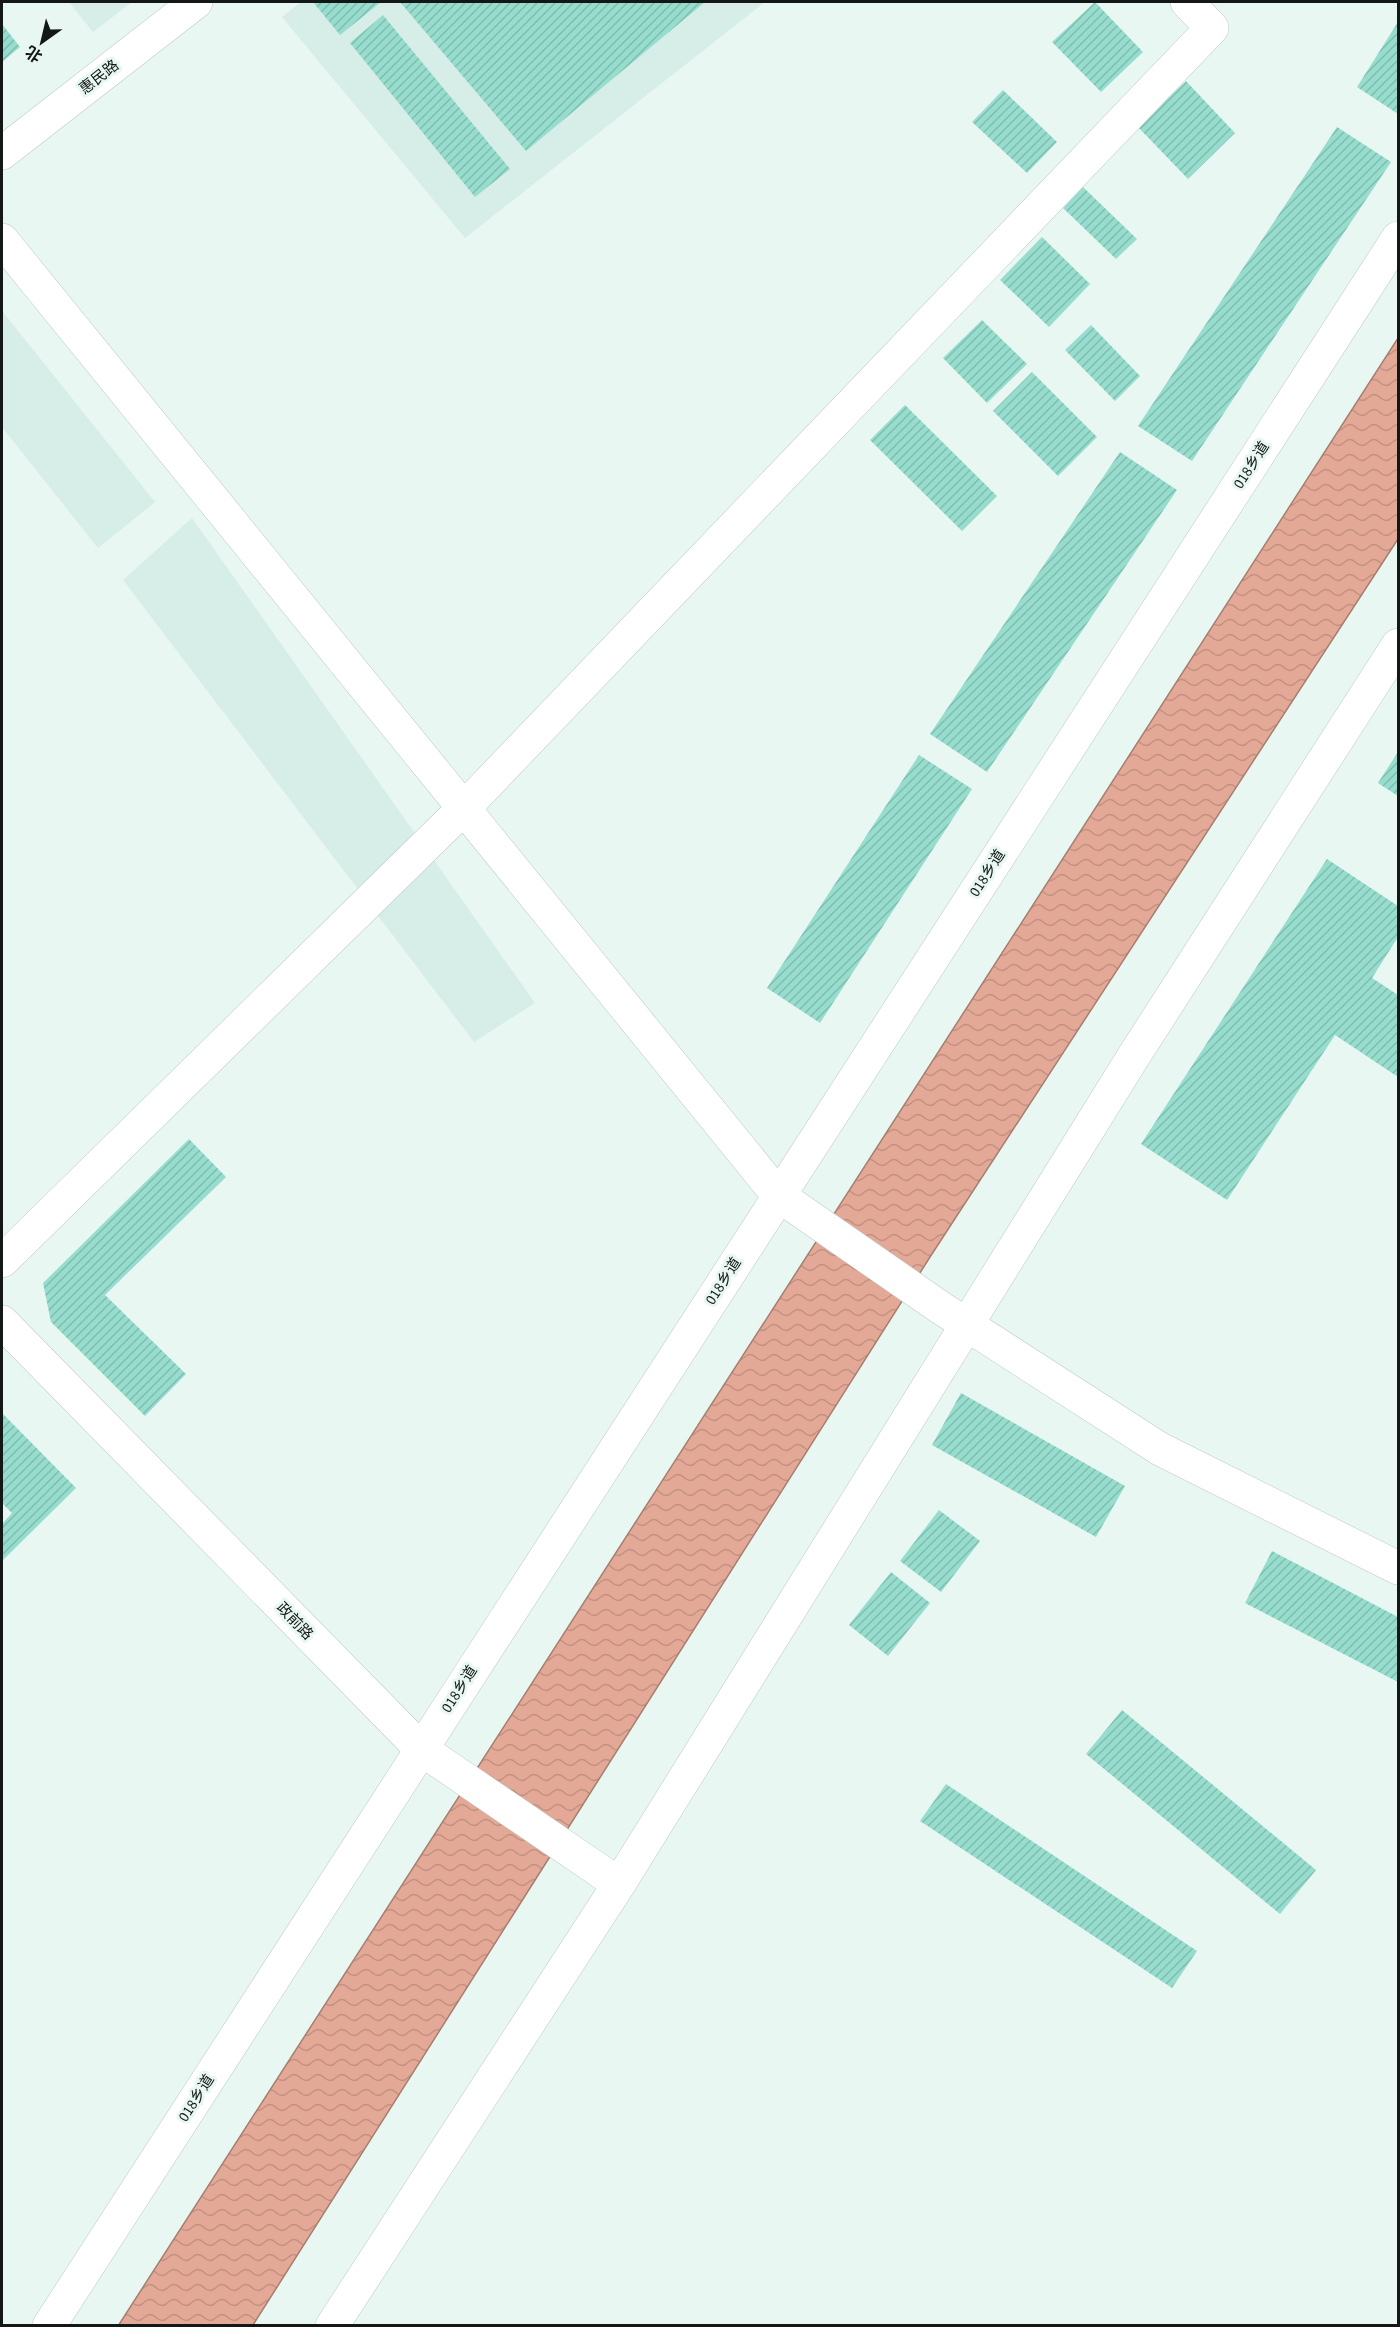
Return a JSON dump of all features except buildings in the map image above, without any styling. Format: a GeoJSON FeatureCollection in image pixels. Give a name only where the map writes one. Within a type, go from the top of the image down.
{"type":"FeatureCollection","features":[{"type":"Feature","properties":{"kind":"street","name":"惠民路"},"geometry":{"type":"LineString","coordinates":[[2,153],[195,2]]}},
{"type":"Feature","properties":{"kind":"street"},"geometry":{"type":"LineString","coordinates":[[2,1261],[465,807],[1212,28],[1187,2]]}},
{"type":"Feature","properties":{"kind":"street","name":"018乡道"},"geometry":{"type":"LineString","coordinates":[[50,2325],[421,1749],[783,1199],[1398,238]]}},
{"type":"Feature","properties":{"kind":"street"},"geometry":{"type":"LineString","coordinates":[[2,240],[783,1199],[954,1316],[1161,1449],[1398,1568]]}},
{"type":"Feature","properties":{"kind":"street"},"geometry":{"type":"LineString","coordinates":[[332,2325],[619,1884],[954,1316],[1141,1044],[1398,645]]}},
{"type":"Feature","properties":{"kind":"street","name":"政前路"},"geometry":{"type":"LineString","coordinates":[[2,1322],[421,1749],[619,1884]]}},
{"type":"Feature","properties":{"kind":"shaded area"},"geometry":{"type":"Polygon","coordinates":[[[69,2],[132,2],[93,32],[69,2]]]}},
{"type":"Feature","properties":{"kind":"shaded area"},"geometry":{"type":"Polygon","coordinates":[[[301,2],[765,2],[465,238],[282,17],[301,2]]]}},
{"type":"Feature","properties":{"kind":"shaded area"},"geometry":{"type":"Polygon","coordinates":[[[2,311],[155,502],[98,548],[2,427],[2,311]]]}},
{"type":"Feature","properties":{"kind":"shaded area"},"geometry":{"type":"Polygon","coordinates":[[[192,518],[535,1003],[474,1042],[123,580],[192,518]]]}},
{"type":"Feature","properties":{"kind":"water"},"geometry":{"type":"Polygon","coordinates":[[[1398,338],[1398,539],[930,1257],[253,2325],[118,2326],[1398,338]]]}}]}
